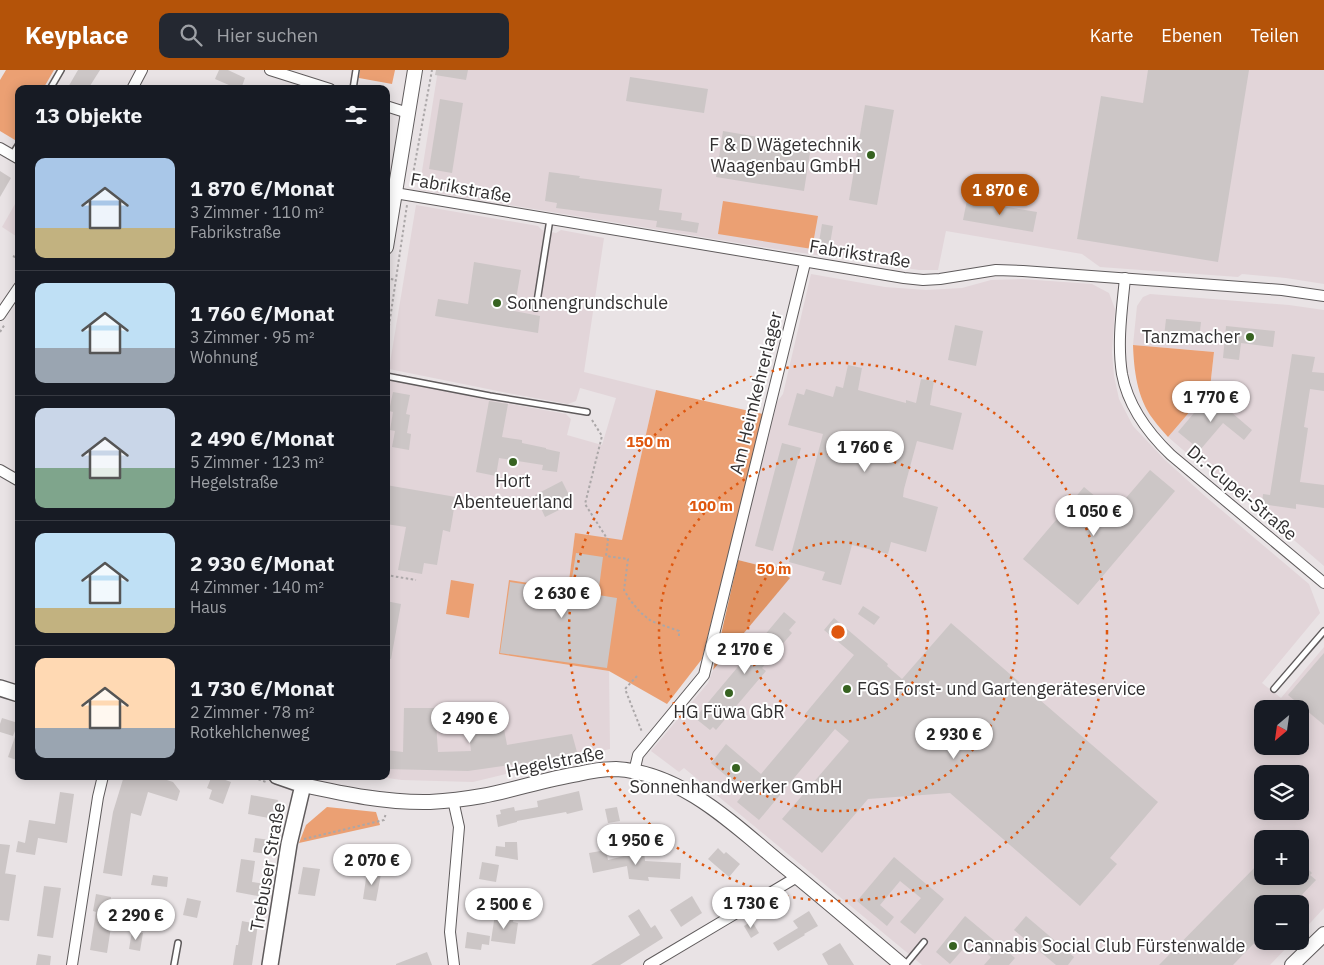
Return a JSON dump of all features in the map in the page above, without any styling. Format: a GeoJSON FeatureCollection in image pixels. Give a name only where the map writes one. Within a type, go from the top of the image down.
{"type":"FeatureCollection","features":[{"type":"Feature","properties":{"kind":"main road"},"geometry":{"type":"LineString","coordinates":[[390,234],[402,194],[408,113],[414,70]]}},
{"type":"Feature","properties":{"kind":"main road"},"geometry":{"type":"LineString","coordinates":[[0,688],[15,693]]}},
{"type":"Feature","properties":{"kind":"main road","name":"Hegelstraße"},"geometry":{"type":"LineString","coordinates":[[304,780],[388,800],[429,802],[485,795],[557,777],[601,770],[616,769],[649,775],[678,786],[729,820],[903,965]]}},
{"type":"Feature","properties":{"kind":"main road","name":"Trebuser Straße"},"geometry":{"type":"LineString","coordinates":[[270,965],[289,844],[304,780]]}},
{"type":"Feature","properties":{"kind":"main road"},"geometry":{"type":"LineString","coordinates":[[1292,965],[1324,934]]}},
{"type":"Feature","properties":{"kind":"street"},"geometry":{"type":"LineString","coordinates":[[134,85],[142,70]]}},
{"type":"Feature","properties":{"kind":"street"},"geometry":{"type":"LineString","coordinates":[[270,70],[317,85]]}},
{"type":"Feature","properties":{"kind":"street"},"geometry":{"type":"LineString","coordinates":[[390,107],[408,113]]}},
{"type":"Feature","properties":{"kind":"street"},"geometry":{"type":"LineString","coordinates":[[0,148],[15,157]]}},
{"type":"Feature","properties":{"kind":"street","name":"Fabrikstraße"},"geometry":{"type":"LineString","coordinates":[[402,194],[805,263],[922,280],[996,270],[1023,271],[1282,290],[1324,296]]}},
{"type":"Feature","properties":{"kind":"street","name":"Am Heimkehrerlager"},"geometry":{"type":"LineString","coordinates":[[634,772],[638,755],[704,675],[805,263]]}},
{"type":"Feature","properties":{"kind":"street","name":"Dr.-Cupei-Straße"},"geometry":{"type":"LineString","coordinates":[[1125,278],[1120,336],[1122,375],[1129,396],[1144,425],[1171,455],[1324,584]]}},
{"type":"Feature","properties":{"kind":"street"},"geometry":{"type":"LineString","coordinates":[[0,315],[15,293]]}},
{"type":"Feature","properties":{"kind":"street"},"geometry":{"type":"LineString","coordinates":[[0,470],[15,479]]}},
{"type":"Feature","properties":{"kind":"street"},"geometry":{"type":"LineString","coordinates":[[72,965],[102,780]]}},
{"type":"Feature","properties":{"kind":"street"},"geometry":{"type":"LineString","coordinates":[[453,800],[459,827],[450,932],[454,965]]}},
{"type":"Feature","properties":{"kind":"street"},"geometry":{"type":"LineString","coordinates":[[649,965],[797,877]]}},
{"type":"Feature","properties":{"kind":"lane"},"geometry":{"type":"LineString","coordinates":[[52,85],[61,70]]}},
{"type":"Feature","properties":{"kind":"lane"},"geometry":{"type":"LineString","coordinates":[[354,85],[356,70]]}},
{"type":"Feature","properties":{"kind":"lane"},"geometry":{"type":"LineString","coordinates":[[536,308],[550,220]]}},
{"type":"Feature","properties":{"kind":"lane"},"geometry":{"type":"LineString","coordinates":[[390,377],[587,412]]}},
{"type":"Feature","properties":{"kind":"lane"},"geometry":{"type":"LineString","coordinates":[[1274,689],[1324,630]]}},
{"type":"Feature","properties":{"kind":"lane"},"geometry":{"type":"LineString","coordinates":[[903,965],[924,942]]}},
{"type":"Feature","properties":{"kind":"lane"},"geometry":{"type":"LineString","coordinates":[[174,965],[178,943]]}},
{"type":"Feature","properties":{"kind":"path"},"geometry":{"type":"LineString","coordinates":[[390,320],[396,280],[402,194],[432,70]]}},
{"type":"Feature","properties":{"kind":"path"},"geometry":{"type":"LineString","coordinates":[[390,279],[396,280]]}},
{"type":"Feature","properties":{"kind":"path"},"geometry":{"type":"LineString","coordinates":[[587,412],[602,436],[585,504],[608,540],[606,556],[628,559],[624,590],[630,600],[651,621],[679,631],[680,638]]}},
{"type":"Feature","properties":{"kind":"path"},"geometry":{"type":"LineString","coordinates":[[390,575],[416,580]]}},
{"type":"Feature","properties":{"kind":"path"},"geometry":{"type":"LineString","coordinates":[[637,676],[625,689],[647,744]]}},
{"type":"Feature","properties":{"kind":"path"},"geometry":{"type":"LineString","coordinates":[[299,840],[384,820],[388,800]]}},
{"type":"Feature","properties":{"kind":"shaded area"},"geometry":{"type":"Polygon","coordinates":[[[6,70],[54,70],[45,85],[15,85],[15,140],[0,131],[0,80],[6,70]]]}},
{"type":"Feature","properties":{"kind":"shaded area"},"geometry":{"type":"Polygon","coordinates":[[[360,70],[395,70],[392,84],[359,78],[360,70]]]}},
{"type":"Feature","properties":{"kind":"shaded area"},"geometry":{"type":"Polygon","coordinates":[[[438,70],[1324,70],[1324,284],[1242,274],[1238,277],[1100,267],[1082,254],[946,231],[938,270],[919,270],[775,249],[419,190],[438,70]]]}},
{"type":"Feature","properties":{"kind":"shaded area"},"geometry":{"type":"Polygon","coordinates":[[[723,201],[818,216],[812,249],[718,234],[723,201]]]}},
{"type":"Feature","properties":{"kind":"shaded area"},"geometry":{"type":"Polygon","coordinates":[[[15,204],[15,235],[2,227],[15,204]]]}},
{"type":"Feature","properties":{"kind":"shaded area"},"geometry":{"type":"Polygon","coordinates":[[[416,205],[538,226],[542,230],[556,233],[561,230],[604,238],[584,372],[656,390],[622,541],[575,534],[568,589],[499,654],[609,671],[610,749],[473,782],[390,778],[390,380],[566,414],[571,419],[567,435],[602,445],[616,398],[580,388],[576,401],[568,404],[390,369],[416,205]]]}},
{"type":"Feature","properties":{"kind":"shaded area"},"geometry":{"type":"Polygon","coordinates":[[[811,274],[885,287],[926,290],[962,288],[991,280],[1022,279],[1092,284],[1109,293],[1115,309],[1112,352],[1114,376],[1119,399],[1133,426],[1165,460],[1206,497],[1309,584],[1320,613],[1262,683],[1281,698],[1324,647],[1324,908],[1309,924],[1309,895],[1254,895],[1254,950],[1284,950],[1270,965],[922,965],[684,768],[679,772],[651,751],[708,683],[713,670],[778,570],[738,560],[777,402],[783,394],[811,274]]]}},
{"type":"Feature","properties":{"kind":"shaded area"},"geometry":{"type":"Polygon","coordinates":[[[1150,294],[1289,305],[1324,310],[1324,566],[1193,453],[1189,455],[1168,437],[1210,388],[1214,352],[1133,345],[1137,306],[1143,297],[1150,294]]]}},
{"type":"Feature","properties":{"kind":"shaded area"},"geometry":{"type":"Polygon","coordinates":[[[1133,345],[1214,352],[1210,388],[1168,437],[1153,419],[1143,402],[1134,364],[1133,345]]]}},
{"type":"Feature","properties":{"kind":"shaded area"},"geometry":{"type":"Polygon","coordinates":[[[656,390],[763,414],[702,659],[667,704],[609,671],[499,654],[509,580],[568,589],[575,533],[622,540],[656,390]]]}},
{"type":"Feature","properties":{"kind":"shaded area"},"geometry":{"type":"Polygon","coordinates":[[[738,560],[778,570],[790,578],[713,670],[738,560]]]}},
{"type":"Feature","properties":{"kind":"shaded area"},"geometry":{"type":"Polygon","coordinates":[[[451,580],[474,584],[469,618],[446,614],[451,580]]]}},
{"type":"Feature","properties":{"kind":"shaded area"},"geometry":{"type":"Polygon","coordinates":[[[327,807],[376,812],[380,825],[299,843],[306,825],[327,807]]]}},
{"type":"Feature","properties":{"kind":"building"},"geometry":{"type":"Polygon","coordinates":[[[78,70],[100,70],[91,85],[69,85],[78,70]]]}},
{"type":"Feature","properties":{"kind":"building"},"geometry":{"type":"Polygon","coordinates":[[[219,70],[228,70],[245,78],[242,85],[229,85],[215,79],[219,70]]]}},
{"type":"Feature","properties":{"kind":"building"},"geometry":{"type":"Polygon","coordinates":[[[436,70],[468,70],[466,80],[435,75],[436,70]]]}},
{"type":"Feature","properties":{"kind":"building"},"geometry":{"type":"Polygon","coordinates":[[[1148,70],[1249,70],[1218,262],[1077,239],[1101,96],[1143,103],[1148,70]]]}},
{"type":"Feature","properties":{"kind":"building"},"geometry":{"type":"Polygon","coordinates":[[[630,77],[708,89],[704,113],[626,101],[630,77]]]}},
{"type":"Feature","properties":{"kind":"building"},"geometry":{"type":"Polygon","coordinates":[[[440,99],[463,103],[452,173],[429,169],[440,99]]]}},
{"type":"Feature","properties":{"kind":"building","name":"F & D Wägetechnik Waagenbau GmbH"},"geometry":{"type":"Polygon","coordinates":[[[865,105],[894,110],[877,205],[849,200],[865,105]]]}},
{"type":"Feature","properties":{"kind":"building"},"geometry":{"type":"Polygon","coordinates":[[[723,131],[811,146],[804,191],[716,177],[723,131]]]}},
{"type":"Feature","properties":{"kind":"building"},"geometry":{"type":"Polygon","coordinates":[[[0,171],[11,178],[0,197],[0,171]]]}},
{"type":"Feature","properties":{"kind":"building"},"geometry":{"type":"Polygon","coordinates":[[[549,172],[662,189],[659,210],[682,213],[681,220],[699,223],[697,233],[656,227],[657,221],[556,208],[557,203],[545,201],[549,172]]]}},
{"type":"Feature","properties":{"kind":"building"},"geometry":{"type":"Polygon","coordinates":[[[967,200],[1037,212],[1033,232],[963,220],[967,200]]]}},
{"type":"Feature","properties":{"kind":"building"},"geometry":{"type":"Polygon","coordinates":[[[822,224],[833,226],[830,244],[819,242],[822,224]]]}},
{"type":"Feature","properties":{"kind":"building"},"geometry":{"type":"Polygon","coordinates":[[[474,262],[521,270],[514,311],[540,316],[538,333],[435,316],[438,299],[468,304],[474,262]]]}},
{"type":"Feature","properties":{"kind":"building"},"geometry":{"type":"Polygon","coordinates":[[[1166,319],[1201,322],[1199,340],[1164,337],[1166,319]]]}},
{"type":"Feature","properties":{"kind":"building"},"geometry":{"type":"Polygon","coordinates":[[[955,325],[983,331],[976,366],[948,360],[955,325]]]}},
{"type":"Feature","properties":{"kind":"building","name":"Tanzmacher"},"geometry":{"type":"Polygon","coordinates":[[[1226,326],[1275,331],[1273,347],[1241,343],[1239,360],[1223,358],[1226,326]]]}},
{"type":"Feature","properties":{"kind":"building"},"geometry":{"type":"Polygon","coordinates":[[[1292,354],[1315,357],[1312,372],[1324,373],[1324,391],[1310,389],[1304,427],[1308,428],[1300,482],[1324,485],[1324,508],[1296,504],[1296,509],[1262,504],[1263,494],[1270,495],[1292,354]]]}},
{"type":"Feature","properties":{"kind":"building"},"geometry":{"type":"Polygon","coordinates":[[[848,365],[862,368],[858,390],[906,403],[906,400],[916,403],[921,379],[934,381],[930,405],[962,413],[953,450],[917,441],[904,489],[903,497],[938,507],[926,552],[891,542],[888,554],[852,545],[841,585],[822,580],[825,572],[789,562],[823,434],[788,425],[797,393],[804,395],[806,389],[833,397],[836,386],[843,388],[848,365]]]}},
{"type":"Feature","properties":{"kind":"building"},"geometry":{"type":"Polygon","coordinates":[[[393,392],[410,395],[406,414],[410,415],[407,433],[411,434],[409,450],[392,447],[395,431],[390,430],[393,412],[390,411],[393,392]]]}},
{"type":"Feature","properties":{"kind":"building"},"geometry":{"type":"Polygon","coordinates":[[[1210,394],[1252,430],[1244,440],[1223,423],[1200,450],[1178,432],[1210,394]]]}},
{"type":"Feature","properties":{"kind":"building"},"geometry":{"type":"Polygon","coordinates":[[[489,401],[508,404],[502,437],[522,440],[522,443],[560,452],[557,472],[542,470],[543,465],[499,458],[496,476],[476,472],[489,401]]]}},
{"type":"Feature","properties":{"kind":"building"},"geometry":{"type":"Polygon","coordinates":[[[782,443],[801,448],[773,551],[755,546],[782,443]]]}},
{"type":"Feature","properties":{"kind":"building"},"geometry":{"type":"Polygon","coordinates":[[[1150,470],[1175,491],[1078,605],[1023,559],[1084,487],[1114,512],[1150,470]]]}},
{"type":"Feature","properties":{"kind":"building"},"geometry":{"type":"Polygon","coordinates":[[[562,481],[573,503],[545,517],[535,495],[562,481]]]}},
{"type":"Feature","properties":{"kind":"building"},"geometry":{"type":"Polygon","coordinates":[[[390,486],[456,497],[450,532],[443,530],[437,565],[424,563],[422,574],[398,570],[406,527],[390,525],[390,486]]]}},
{"type":"Feature","properties":{"kind":"building"},"geometry":{"type":"Polygon","coordinates":[[[576,553],[603,557],[598,595],[617,598],[607,668],[500,653],[510,582],[570,591],[576,553]]]}},
{"type":"Feature","properties":{"kind":"building"},"geometry":{"type":"Polygon","coordinates":[[[390,602],[401,604],[390,659],[390,602]]]}},
{"type":"Feature","properties":{"kind":"building"},"geometry":{"type":"Polygon","coordinates":[[[863,606],[880,617],[874,625],[858,614],[863,606]]]}},
{"type":"Feature","properties":{"kind":"building","name":"HG Füwa GbR"},"geometry":{"type":"Polygon","coordinates":[[[784,612],[796,622],[789,630],[792,633],[762,668],[766,671],[716,730],[713,727],[710,730],[695,718],[784,612]]]}},
{"type":"Feature","properties":{"kind":"building"},"geometry":{"type":"Polygon","coordinates":[[[834,618],[888,664],[887,666],[902,679],[951,623],[1158,802],[1110,858],[1117,864],[1080,906],[950,793],[868,799],[822,853],[782,819],[849,741],[835,729],[759,820],[737,802],[745,792],[711,763],[726,744],[761,774],[809,717],[805,714],[854,655],[824,630],[834,618]]]}},
{"type":"Feature","properties":{"kind":"building"},"geometry":{"type":"Polygon","coordinates":[[[1324,653],[1324,725],[1309,712],[1309,700],[1294,700],[1288,695],[1324,653]]]}},
{"type":"Feature","properties":{"kind":"building"},"geometry":{"type":"Polygon","coordinates":[[[499,702],[507,745],[572,734],[577,752],[539,761],[468,771],[390,769],[390,750],[403,752],[404,708],[435,708],[438,752],[471,751],[466,708],[499,702]]]}},
{"type":"Feature","properties":{"kind":"building"},"geometry":{"type":"Polygon","coordinates":[[[2,718],[15,722],[13,736],[0,732],[2,718]]]}},
{"type":"Feature","properties":{"kind":"building"},"geometry":{"type":"Polygon","coordinates":[[[15,737],[15,760],[8,757],[15,737]]]}},
{"type":"Feature","properties":{"kind":"building"},"geometry":{"type":"Polygon","coordinates":[[[123,780],[167,780],[173,782],[180,791],[177,801],[148,792],[141,816],[131,813],[122,876],[103,873],[113,812],[123,780]]]}},
{"type":"Feature","properties":{"kind":"building"},"geometry":{"type":"Polygon","coordinates":[[[210,780],[231,782],[223,804],[209,799],[212,790],[207,788],[210,780]]]}},
{"type":"Feature","properties":{"kind":"building"},"geometry":{"type":"Polygon","coordinates":[[[579,791],[583,810],[517,821],[498,827],[496,815],[501,814],[500,810],[514,807],[515,811],[538,807],[537,801],[579,791]]]}},
{"type":"Feature","properties":{"kind":"building"},"geometry":{"type":"Polygon","coordinates":[[[60,792],[74,794],[67,843],[38,838],[35,855],[16,852],[18,841],[25,843],[29,820],[55,824],[60,792]]]}},
{"type":"Feature","properties":{"kind":"building"},"geometry":{"type":"Polygon","coordinates":[[[251,795],[278,800],[274,819],[248,814],[251,795]]]}},
{"type":"Feature","properties":{"kind":"building"},"geometry":{"type":"Polygon","coordinates":[[[617,807],[620,821],[608,823],[605,809],[617,807]]]}},
{"type":"Feature","properties":{"kind":"building"},"geometry":{"type":"Polygon","coordinates":[[[255,838],[271,840],[269,854],[253,852],[255,838]]]}},
{"type":"Feature","properties":{"kind":"building"},"geometry":{"type":"Polygon","coordinates":[[[505,842],[517,842],[518,860],[495,856],[496,846],[505,847],[505,842]]]}},
{"type":"Feature","properties":{"kind":"building"},"geometry":{"type":"Polygon","coordinates":[[[0,844],[10,845],[5,873],[16,875],[9,921],[0,920],[0,844]]]}},
{"type":"Feature","properties":{"kind":"building"},"geometry":{"type":"Polygon","coordinates":[[[718,848],[740,864],[729,877],[708,859],[718,848]]]}},
{"type":"Feature","properties":{"kind":"building"},"geometry":{"type":"Polygon","coordinates":[[[606,850],[608,860],[644,851],[645,861],[681,863],[680,879],[648,877],[649,881],[629,879],[627,866],[593,873],[589,853],[606,850]]]}},
{"type":"Feature","properties":{"kind":"building"},"geometry":{"type":"Polygon","coordinates":[[[894,857],[944,899],[915,934],[900,922],[921,898],[900,881],[880,905],[894,917],[887,926],[857,901],[894,857]]]}},
{"type":"Feature","properties":{"kind":"building"},"geometry":{"type":"Polygon","coordinates":[[[241,859],[255,861],[252,882],[265,884],[263,897],[236,892],[241,859]]]}},
{"type":"Feature","properties":{"kind":"building"},"geometry":{"type":"Polygon","coordinates":[[[482,862],[499,865],[496,882],[479,879],[482,862]]]}},
{"type":"Feature","properties":{"kind":"building"},"geometry":{"type":"Polygon","coordinates":[[[303,867],[320,869],[315,896],[298,894],[303,867]]]}},
{"type":"Feature","properties":{"kind":"building"},"geometry":{"type":"Polygon","coordinates":[[[1254,868],[1254,885],[1309,885],[1309,870],[1312,873],[1310,875],[1316,880],[1302,895],[1254,895],[1254,943],[1233,965],[1159,965],[1254,868]]]}},
{"type":"Feature","properties":{"kind":"building"},"geometry":{"type":"Polygon","coordinates":[[[367,872],[381,874],[376,901],[363,899],[367,872]]]}},
{"type":"Feature","properties":{"kind":"building"},"geometry":{"type":"Polygon","coordinates":[[[153,875],[168,877],[167,887],[151,885],[153,875]]]}},
{"type":"Feature","properties":{"kind":"building"},"geometry":{"type":"Polygon","coordinates":[[[44,886],[61,888],[53,938],[37,936],[44,886]]]}},
{"type":"Feature","properties":{"kind":"building"},"geometry":{"type":"Polygon","coordinates":[[[96,894],[111,897],[107,926],[111,927],[107,953],[90,950],[96,912],[93,911],[96,894]]]}},
{"type":"Feature","properties":{"kind":"building"},"geometry":{"type":"Polygon","coordinates":[[[692,896],[702,913],[681,927],[670,910],[692,896]]]}},
{"type":"Feature","properties":{"kind":"building"},"geometry":{"type":"Polygon","coordinates":[[[187,898],[201,901],[197,918],[183,915],[187,898]]]}},
{"type":"Feature","properties":{"kind":"building"},"geometry":{"type":"Polygon","coordinates":[[[639,909],[651,928],[655,925],[663,938],[620,965],[591,965],[640,935],[628,916],[639,909]]]}},
{"type":"Feature","properties":{"kind":"building"},"geometry":{"type":"Polygon","coordinates":[[[809,911],[818,926],[778,951],[773,943],[798,928],[793,921],[809,911]]]}},
{"type":"Feature","properties":{"kind":"building"},"geometry":{"type":"Polygon","coordinates":[[[495,914],[514,917],[513,922],[518,923],[515,944],[491,941],[495,914]]]}},
{"type":"Feature","properties":{"kind":"building","name":"Cannabis Social Club Fürstenwalde"},"geometry":{"type":"Polygon","coordinates":[[[965,916],[1015,958],[1009,965],[984,965],[991,957],[971,940],[950,964],[936,952],[965,916]]]}},
{"type":"Feature","properties":{"kind":"building"},"geometry":{"type":"Polygon","coordinates":[[[1026,916],[1074,957],[1068,965],[1056,965],[1014,930],[1026,916]]]}},
{"type":"Feature","properties":{"kind":"building"},"geometry":{"type":"Polygon","coordinates":[[[242,921],[258,924],[252,965],[233,965],[242,921]]]}},
{"type":"Feature","properties":{"kind":"building"},"geometry":{"type":"Polygon","coordinates":[[[752,921],[759,933],[751,938],[744,926],[752,921]]]}},
{"type":"Feature","properties":{"kind":"building"},"geometry":{"type":"Polygon","coordinates":[[[132,931],[143,933],[140,951],[129,949],[132,931]]]}},
{"type":"Feature","properties":{"kind":"building"},"geometry":{"type":"Polygon","coordinates":[[[467,932],[490,936],[489,945],[482,944],[481,950],[465,948],[467,932]]]}},
{"type":"Feature","properties":{"kind":"building"},"geometry":{"type":"Polygon","coordinates":[[[840,943],[854,965],[828,965],[822,954],[840,943]]]}},
{"type":"Feature","properties":{"kind":"building"},"geometry":{"type":"Polygon","coordinates":[[[427,952],[432,965],[396,965],[396,964],[427,952]]]}},
{"type":"Feature","properties":{"kind":"building"},"geometry":{"type":"Polygon","coordinates":[[[38,954],[51,956],[50,965],[36,965],[38,954]]]}},
{"type":"Feature","properties":{"kind":"place","name":"F & D Wägetechnik Waagenbau GmbH"},"geometry":{"type":"Point","coordinates":[871,155]}},
{"type":"Feature","properties":{"kind":"place","name":"Sonnengrundschule"},"geometry":{"type":"Point","coordinates":[497,303]}},
{"type":"Feature","properties":{"kind":"place","name":"Tanzmacher"},"geometry":{"type":"Point","coordinates":[1250,337]}},
{"type":"Feature","properties":{"kind":"place","name":"Hort Abenteuerland"},"geometry":{"type":"Point","coordinates":[513,462]}},
{"type":"Feature","properties":{"kind":"place","name":"FGS Forst- und Gartengeräteservice"},"geometry":{"type":"Point","coordinates":[847,689]}},
{"type":"Feature","properties":{"kind":"place","name":"HG Füwa GbR"},"geometry":{"type":"Point","coordinates":[729,693]}},
{"type":"Feature","properties":{"kind":"place","name":"Sonnenhandwerker GmbH"},"geometry":{"type":"Point","coordinates":[736,768]}},
{"type":"Feature","properties":{"kind":"place","name":"Cannabis Social Club Fürstenwalde"},"geometry":{"type":"Point","coordinates":[953,946]}}]}
